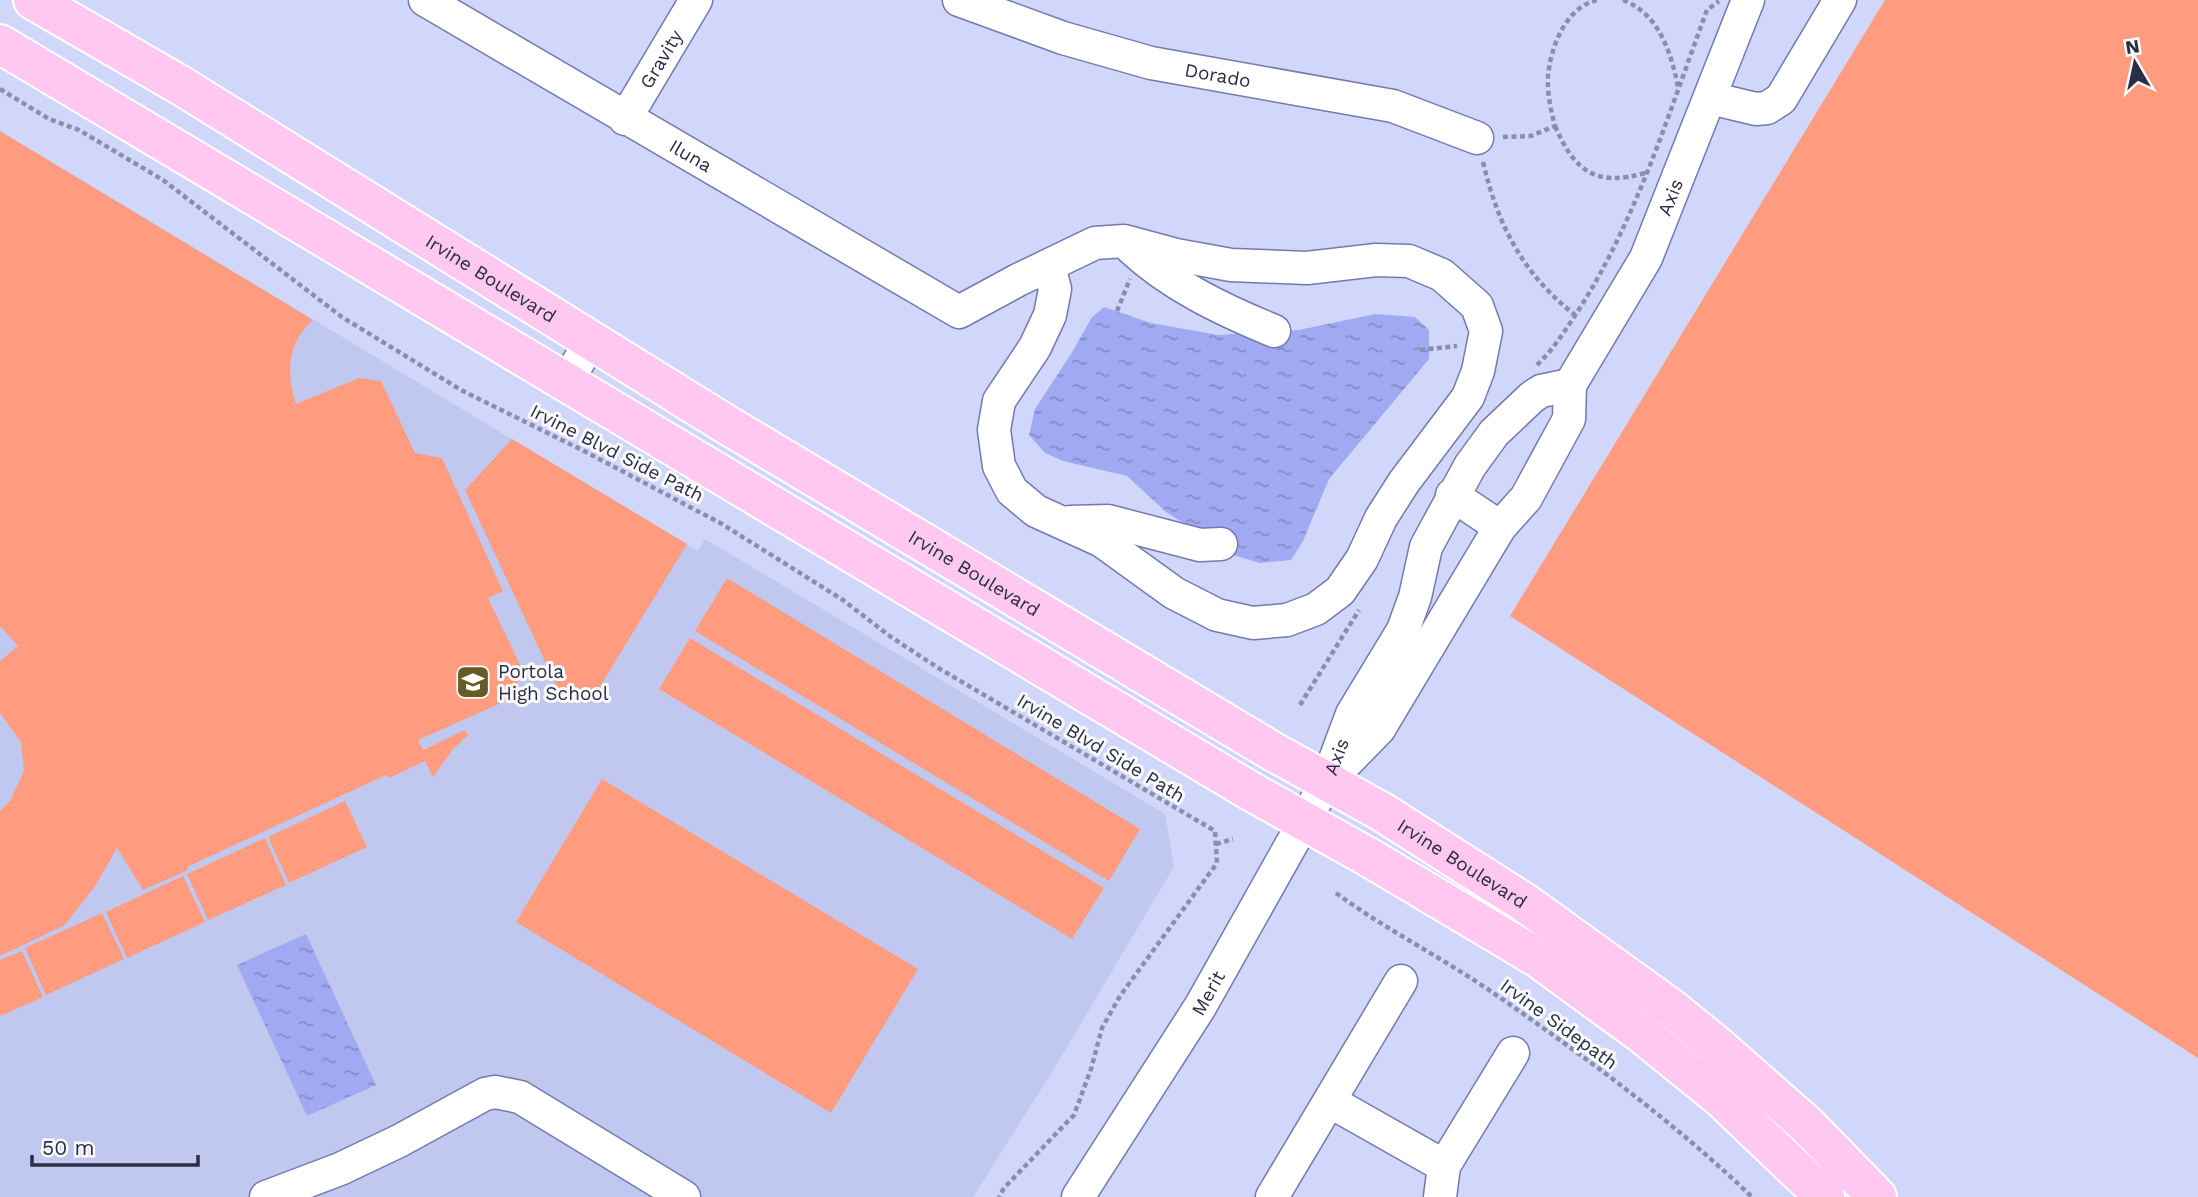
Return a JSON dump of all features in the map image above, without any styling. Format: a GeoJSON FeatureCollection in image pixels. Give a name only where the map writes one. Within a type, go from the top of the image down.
{"type":"FeatureCollection","features":[{"type":"Feature","properties":{"kind":"main road","name":"Irvine Boulevard"},"geometry":{"type":"LineString","coordinates":[[33,0],[180,85],[724,423],[1272,751],[1382,812],[1525,904],[1672,1009],[1807,1125],[1877,1197]]}},
{"type":"Feature","properties":{"kind":"main road","name":"Irvine Boulevard"},"geometry":{"type":"LineString","coordinates":[[0,44],[1241,786],[1538,958],[1642,1034],[1721,1098],[1825,1197]]}},
{"type":"Feature","properties":{"kind":"street","name":"Iluna"},"geometry":{"type":"LineString","coordinates":[[425,0],[959,312],[1049,266]]}},
{"type":"Feature","properties":{"kind":"street","name":"Gravity"},"geometry":{"type":"LineString","coordinates":[[625,119],[696,0]]}},
{"type":"Feature","properties":{"kind":"street","name":"Dorado"},"geometry":{"type":"LineString","coordinates":[[959,0],[1063,38],[1151,62],[1393,106],[1477,138]]}},
{"type":"Feature","properties":{"kind":"street","name":"Axis"},"geometry":{"type":"LineString","coordinates":[[1327,781],[1380,729],[1500,527],[1526,498],[1569,419],[1570,385],[1646,258],[1748,0]]}},
{"type":"Feature","properties":{"kind":"street"},"geometry":{"type":"LineString","coordinates":[[1710,98],[1756,110],[1766,108],[1781,99],[1840,0]]}},
{"type":"Feature","properties":{"kind":"street"},"geometry":{"type":"LineString","coordinates":[[1124,241],[1164,275],[1239,317],[1274,331]]}},
{"type":"Feature","properties":{"kind":"street"},"geometry":{"type":"LineString","coordinates":[[1124,241],[1176,255],[1231,265],[1307,268],[1376,260],[1409,261],[1443,275],[1477,306],[1486,331],[1478,371],[1468,397],[1404,482],[1381,518],[1362,559],[1340,591],[1316,609],[1287,620],[1253,623],[1217,615],[1174,593],[1102,541],[1036,511],[1012,491],[999,466],[994,430],[999,401],[1035,347],[1050,315],[1055,289],[1049,266],[1095,243],[1124,241]]}},
{"type":"Feature","properties":{"kind":"street"},"geometry":{"type":"LineString","coordinates":[[567,383],[591,340]]}},
{"type":"Feature","properties":{"kind":"street","name":"Axis"},"geometry":{"type":"LineString","coordinates":[[1327,781],[1352,714],[1403,630],[1415,597],[1426,547],[1452,495],[1494,433],[1541,391],[1570,385]]}},
{"type":"Feature","properties":{"kind":"street"},"geometry":{"type":"LineString","coordinates":[[1452,495],[1500,527]]}},
{"type":"Feature","properties":{"kind":"street"},"geometry":{"type":"LineString","coordinates":[[1061,523],[1108,521],[1200,545],[1221,544]]}},
{"type":"Feature","properties":{"kind":"street","name":"Merit"},"geometry":{"type":"LineString","coordinates":[[1077,1197],[1200,1007],[1327,781]]}},
{"type":"Feature","properties":{"kind":"street"},"geometry":{"type":"LineString","coordinates":[[1272,1197],[1401,981]]}},
{"type":"Feature","properties":{"kind":"street"},"geometry":{"type":"LineString","coordinates":[[1440,1197],[1444,1166],[1513,1053]]}},
{"type":"Feature","properties":{"kind":"street"},"geometry":{"type":"LineString","coordinates":[[266,1197],[340,1169],[399,1141],[474,1099],[495,1092],[520,1097],[684,1197]]}},
{"type":"Feature","properties":{"kind":"street"},"geometry":{"type":"LineString","coordinates":[[1331,1102],[1444,1166]]}},
{"type":"Feature","properties":{"kind":"path"},"geometry":{"type":"LineString","coordinates":[[1598,0],[1572,14],[1557,39],[1548,78],[1555,126],[1577,162],[1597,178],[1621,180],[1645,173]]}},
{"type":"Feature","properties":{"kind":"path"},"geometry":{"type":"LineString","coordinates":[[1623,0],[1634,4],[1649,17],[1661,34],[1673,60],[1678,87]]}},
{"type":"Feature","properties":{"kind":"path"},"geometry":{"type":"LineString","coordinates":[[1528,373],[1550,353],[1614,247],[1707,10],[1720,0]]}},
{"type":"Feature","properties":{"kind":"path","name":"Irvine Blvd Side Path"},"geometry":{"type":"LineString","coordinates":[[0,89],[49,119],[79,130],[163,180],[342,317],[461,390],[722,524],[843,600],[891,637],[940,669],[1214,831],[1216,844]]}},
{"type":"Feature","properties":{"kind":"path"},"geometry":{"type":"LineString","coordinates":[[1555,126],[1531,136],[1477,138],[1492,198],[1503,228],[1527,265],[1575,315]]}},
{"type":"Feature","properties":{"kind":"path"},"geometry":{"type":"LineString","coordinates":[[1117,311],[1132,273]]}},
{"type":"Feature","properties":{"kind":"path"},"geometry":{"type":"LineString","coordinates":[[1420,350],[1460,346]]}},
{"type":"Feature","properties":{"kind":"path"},"geometry":{"type":"LineString","coordinates":[[1300,705],[1365,600]]}},
{"type":"Feature","properties":{"kind":"path"},"geometry":{"type":"LineString","coordinates":[[999,1197],[1004,1188],[1074,1115],[1102,1028],[1120,996],[1217,863],[1216,844],[1233,839]]}},
{"type":"Feature","properties":{"kind":"path","name":"Irvine Sidepath"},"geometry":{"type":"LineString","coordinates":[[1336,893],[1487,989],[1575,1052],[1651,1109],[1723,1168],[1752,1197]]}},
{"type":"Feature","properties":{"kind":"shaded area"},"geometry":{"type":"Polygon","coordinates":[[[1885,0],[2198,0],[2198,1058],[1510,616],[1885,0]]]}},
{"type":"Feature","properties":{"kind":"shaded area","name":"Portola High School"},"geometry":{"type":"Polygon","coordinates":[[[0,131],[698,551],[705,539],[1165,814],[1174,867],[1052,1072],[973,1197],[0,1197],[0,131]]]}},
{"type":"Feature","properties":{"kind":"shaded area"},"geometry":{"type":"Polygon","coordinates":[[[0,131],[313,320],[298,338],[291,359],[291,381],[296,404],[359,378],[381,381],[415,453],[442,458],[503,591],[488,598],[522,669],[512,698],[418,740],[423,750],[465,730],[468,735],[453,749],[433,777],[425,761],[389,778],[386,775],[143,890],[117,848],[95,886],[65,925],[0,956],[0,811],[10,801],[24,771],[21,742],[0,713],[0,661],[18,646],[0,626],[0,131]]]}},
{"type":"Feature","properties":{"kind":"shaded area"},"geometry":{"type":"Polygon","coordinates":[[[512,439],[687,544],[590,703],[564,702],[465,490],[512,439]]]}},
{"type":"Feature","properties":{"kind":"shaded area"},"geometry":{"type":"Polygon","coordinates":[[[727,578],[1140,829],[1109,881],[695,631],[727,578]]]}},
{"type":"Feature","properties":{"kind":"shaded area"},"geometry":{"type":"Polygon","coordinates":[[[690,638],[1104,888],[1072,939],[659,689],[690,638]]]}},
{"type":"Feature","properties":{"kind":"shaded area"},"geometry":{"type":"Polygon","coordinates":[[[602,779],[918,969],[831,1113],[516,922],[602,779]]]}},
{"type":"Feature","properties":{"kind":"shaded area"},"geometry":{"type":"Polygon","coordinates":[[[345,801],[367,847],[289,883],[268,837],[345,801]]]}},
{"type":"Feature","properties":{"kind":"shaded area"},"geometry":{"type":"Polygon","coordinates":[[[265,838],[286,885],[208,920],[187,874],[265,838]]]}},
{"type":"Feature","properties":{"kind":"shaded area"},"geometry":{"type":"Polygon","coordinates":[[[183,876],[205,922],[127,958],[106,912],[183,876]]]}},
{"type":"Feature","properties":{"kind":"shaded area"},"geometry":{"type":"Polygon","coordinates":[[[102,913],[124,959],[46,995],[25,948],[102,913]]]}},
{"type":"Feature","properties":{"kind":"shaded area"},"geometry":{"type":"Polygon","coordinates":[[[22,951],[43,997],[0,1016],[0,960],[22,951]]]}},
{"type":"Feature","properties":{"kind":"water"},"geometry":{"type":"Polygon","coordinates":[[[1104,307],[1151,323],[1218,335],[1299,330],[1375,314],[1415,317],[1429,330],[1429,359],[1329,479],[1303,541],[1291,560],[1260,563],[1236,556],[1166,512],[1127,476],[1063,461],[1045,453],[1029,435],[1035,409],[1092,317],[1104,307]]]}},
{"type":"Feature","properties":{"kind":"water"},"geometry":{"type":"Polygon","coordinates":[[[306,934],[376,1085],[307,1116],[237,965],[306,934]]]}},
{"type":"Feature","properties":{"kind":"place","name":"Portola High School"},"geometry":{"type":"Point","coordinates":[473,682]}}]}
